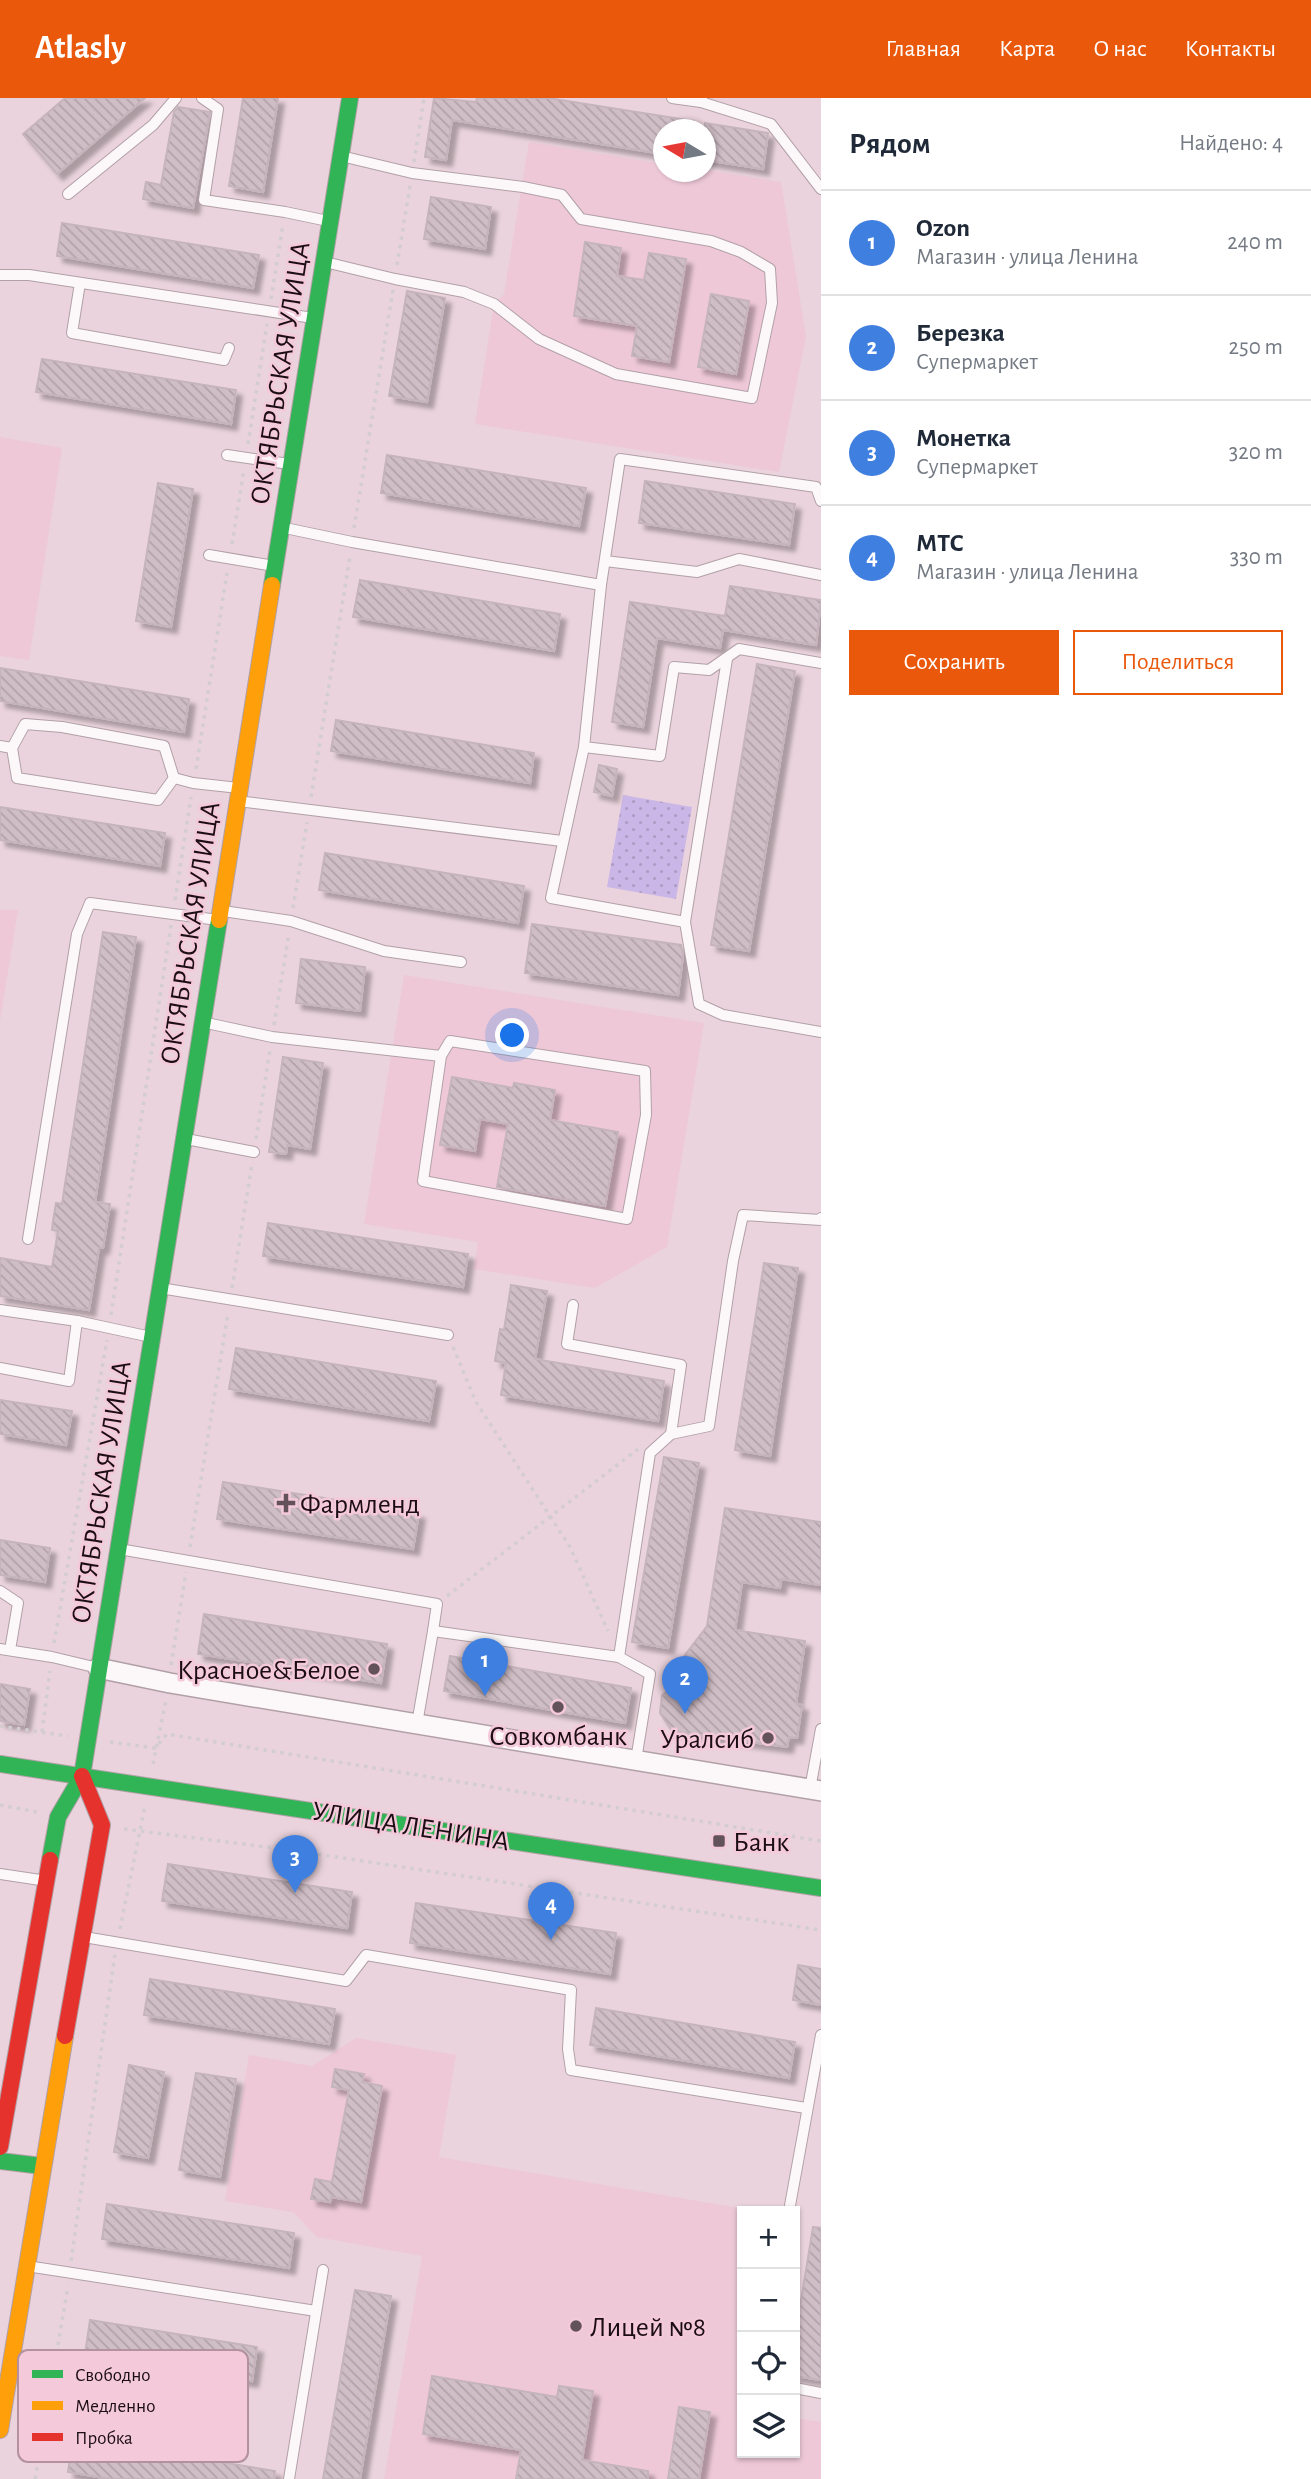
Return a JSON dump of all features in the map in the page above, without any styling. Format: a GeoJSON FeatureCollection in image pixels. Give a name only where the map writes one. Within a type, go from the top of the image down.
{"type":"FeatureCollection","features":[{"type":"Feature","properties":{"kind":"street","name":"ОКТЯБРЬСКАЯ УЛИЦА"},"geometry":{"type":"LineString","coordinates":[[0,2147],[58,1817],[82,1776],[350,98]]}},
{"type":"Feature","properties":{"kind":"street"},"geometry":{"type":"LineString","coordinates":[[98,1668],[170,1683],[815,1790]]}},
{"type":"Feature","properties":{"kind":"street","name":"УЛИЦА ЛЕНИНА"},"geometry":{"type":"LineString","coordinates":[[0,1764],[821,1888]]}},
{"type":"Feature","properties":{"kind":"street"},"geometry":{"type":"LineString","coordinates":[[0,2430],[42,2166],[102,1825],[82,1776]]}},
{"type":"Feature","properties":{"kind":"street"},"geometry":{"type":"LineString","coordinates":[[0,2161],[42,2166]]}},
{"type":"Feature","properties":{"kind":"lane"},"geometry":{"type":"LineString","coordinates":[[68,194],[153,125],[176,98]]}},
{"type":"Feature","properties":{"kind":"lane"},"geometry":{"type":"LineString","coordinates":[[202,98],[218,110],[204,200],[330,221]]}},
{"type":"Feature","properties":{"kind":"lane"},"geometry":{"type":"LineString","coordinates":[[672,98],[701,100],[771,124],[821,189]]}},
{"type":"Feature","properties":{"kind":"lane"},"geometry":{"type":"LineString","coordinates":[[324,262],[464,292],[494,304],[539,339],[616,374],[752,398],[772,303],[770,269],[741,252],[710,241],[581,219],[562,195],[523,187],[412,173],[340,156]]}},
{"type":"Feature","properties":{"kind":"lane"},"geometry":{"type":"LineString","coordinates":[[0,275],[29,275],[314,318]]}},
{"type":"Feature","properties":{"kind":"lane"},"geometry":{"type":"LineString","coordinates":[[80,283],[72,333],[224,360],[229,348]]}},
{"type":"Feature","properties":{"kind":"lane"},"geometry":{"type":"LineString","coordinates":[[227,454],[291,465]]}},
{"type":"Feature","properties":{"kind":"lane"},"geometry":{"type":"LineString","coordinates":[[685,922],[551,898],[584,747],[601,585],[621,458],[817,488],[821,501]]}},
{"type":"Feature","properties":{"kind":"lane"},"geometry":{"type":"LineString","coordinates":[[281,527],[601,585]]}},
{"type":"Feature","properties":{"kind":"lane"},"geometry":{"type":"LineString","coordinates":[[209,555],[274,566]]}},
{"type":"Feature","properties":{"kind":"lane"},"geometry":{"type":"LineString","coordinates":[[605,561],[697,572],[739,559],[821,575]]}},
{"type":"Feature","properties":{"kind":"lane"},"geometry":{"type":"LineString","coordinates":[[584,747],[660,757],[674,667],[709,670],[739,649],[821,663]]}},
{"type":"Feature","properties":{"kind":"lane"},"geometry":{"type":"LineString","coordinates":[[727,659],[685,922],[699,1004],[723,1014],[821,1032]]}},
{"type":"Feature","properties":{"kind":"lane"},"geometry":{"type":"LineString","coordinates":[[25,724],[62,727],[163,746],[174,778],[158,800],[17,778],[12,748],[25,724]]}},
{"type":"Feature","properties":{"kind":"lane"},"geometry":{"type":"LineString","coordinates":[[0,746],[12,748]]}},
{"type":"Feature","properties":{"kind":"lane"},"geometry":{"type":"LineString","coordinates":[[174,778],[309,809],[562,841]]}},
{"type":"Feature","properties":{"kind":"lane"},"geometry":{"type":"LineString","coordinates":[[28,1238],[77,934],[90,903],[173,914],[291,920],[384,951],[461,962]]}},
{"type":"Feature","properties":{"kind":"lane"},"geometry":{"type":"LineString","coordinates":[[202,1022],[272,1037],[441,1056]]}},
{"type":"Feature","properties":{"kind":"lane"},"geometry":{"type":"LineString","coordinates":[[450,1041],[646,1071],[646,1115],[627,1219],[423,1181],[441,1056],[450,1041]]}},
{"type":"Feature","properties":{"kind":"lane"},"geometry":{"type":"LineString","coordinates":[[183,1139],[254,1152]]}},
{"type":"Feature","properties":{"kind":"lane"},"geometry":{"type":"LineString","coordinates":[[619,1657],[650,1453],[671,1434],[709,1426],[733,1261],[743,1215],[821,1218]]}},
{"type":"Feature","properties":{"kind":"lane"},"geometry":{"type":"LineString","coordinates":[[160,1288],[448,1335]]}},
{"type":"Feature","properties":{"kind":"lane"},"geometry":{"type":"LineString","coordinates":[[573,1305],[567,1344],[681,1365],[671,1434]]}},
{"type":"Feature","properties":{"kind":"lane"},"geometry":{"type":"LineString","coordinates":[[0,1310],[77,1321],[152,1337]]}},
{"type":"Feature","properties":{"kind":"lane"},"geometry":{"type":"LineString","coordinates":[[0,1368],[69,1381],[77,1321]]}},
{"type":"Feature","properties":{"kind":"lane"},"geometry":{"type":"LineString","coordinates":[[118,1549],[437,1604],[417,1724]]}},
{"type":"Feature","properties":{"kind":"lane"},"geometry":{"type":"LineString","coordinates":[[0,1591],[18,1603],[5,1650],[98,1668]]}},
{"type":"Feature","properties":{"kind":"lane"},"geometry":{"type":"LineString","coordinates":[[433,1631],[619,1657],[650,1674],[636,1760]]}},
{"type":"Feature","properties":{"kind":"lane"},"geometry":{"type":"LineString","coordinates":[[815,1790],[821,1730]]}},
{"type":"Feature","properties":{"kind":"lane"},"geometry":{"type":"LineString","coordinates":[[0,1874],[47,1881]]}},
{"type":"Feature","properties":{"kind":"lane"},"geometry":{"type":"LineString","coordinates":[[82,1937],[346,1981],[366,1955],[570,1990],[568,2049],[571,2070],[806,2108]]}},
{"type":"Feature","properties":{"kind":"lane"},"geometry":{"type":"LineString","coordinates":[[790,2206],[821,2035]]}},
{"type":"Feature","properties":{"kind":"lane"},"geometry":{"type":"LineString","coordinates":[[26,2266],[316,2311]]}},
{"type":"Feature","properties":{"kind":"lane"},"geometry":{"type":"LineString","coordinates":[[289,2479],[323,2270]]}},
{"type":"Feature","properties":{"kind":"lane"},"geometry":{"type":"LineString","coordinates":[[800,2389],[821,2393]]}},
{"type":"Feature","properties":{"kind":"path"},"geometry":{"type":"LineString","coordinates":[[57,2350],[117,1943],[170,1683],[424,98]]}},
{"type":"Feature","properties":{"kind":"path"},"geometry":{"type":"LineString","coordinates":[[42,1732],[52,1657],[110,1328],[193,783],[285,212]]}},
{"type":"Feature","properties":{"kind":"path"},"geometry":{"type":"LineString","coordinates":[[448,1335],[477,1402],[570,1547],[619,1657]]}},
{"type":"Feature","properties":{"kind":"path"},"geometry":{"type":"LineString","coordinates":[[437,1604],[641,1447],[650,1453]]}},
{"type":"Feature","properties":{"kind":"path"},"geometry":{"type":"LineString","coordinates":[[0,1726],[155,1748]]}},
{"type":"Feature","properties":{"kind":"path"},"geometry":{"type":"LineString","coordinates":[[155,1748],[167,1734],[821,1841]]}},
{"type":"Feature","properties":{"kind":"path"},"geometry":{"type":"LineString","coordinates":[[139,1831],[283,1849],[821,1930]]}},
{"type":"Feature","properties":{"kind":"shaded area"},"geometry":{"type":"Polygon","coordinates":[[[529,142],[653,162],[653,182],[716,182],[716,172],[781,182],[806,336],[779,472],[475,424],[494,304],[504,294],[529,142]]]}},
{"type":"Feature","properties":{"kind":"shaded area"},"geometry":{"type":"Polygon","coordinates":[[[0,437],[62,448],[29,660],[0,656],[0,437]]]}},
{"type":"Feature","properties":{"kind":"shaded area"},"geometry":{"type":"Polygon","coordinates":[[[623,795],[692,807],[676,899],[607,887],[623,795]]]}},
{"type":"Feature","properties":{"kind":"shaded area"},"geometry":{"type":"Polygon","coordinates":[[[0,910],[18,910],[0,1021],[0,910]]]}},
{"type":"Feature","properties":{"kind":"shaded area"},"geometry":{"type":"Polygon","coordinates":[[[404,975],[704,1023],[667,1247],[595,1288],[474,1269],[478,1242],[364,1224],[404,975]]]}},
{"type":"Feature","properties":{"kind":"shaded area","name":"Лицей №8"},"geometry":{"type":"Polygon","coordinates":[[[356,2038],[456,2055],[439,2157],[737,2208],[737,2458],[800,2458],[800,2419],[821,2422],[821,2479],[384,2479],[422,2256],[317,2237],[293,2212],[225,2201],[249,2055],[312,2066],[356,2038]]]}},
{"type":"Feature","properties":{"kind":"building"},"geometry":{"type":"Polygon","coordinates":[[[65,98],[145,98],[57,174],[23,134],[65,98]]]}},
{"type":"Feature","properties":{"kind":"building"},"geometry":{"type":"Polygon","coordinates":[[[243,98],[278,98],[263,192],[229,186],[243,98]]]}},
{"type":"Feature","properties":{"kind":"building"},"geometry":{"type":"Polygon","coordinates":[[[434,98],[476,102],[477,98],[548,98],[681,119],[653,119],[653,152],[452,120],[446,160],[425,157],[434,98]]]}},
{"type":"Feature","properties":{"kind":"building"},"geometry":{"type":"Polygon","coordinates":[[[178,107],[210,112],[193,208],[143,199],[146,182],[161,185],[174,112],[178,107]]]}},
{"type":"Feature","properties":{"kind":"building"},"geometry":{"type":"Polygon","coordinates":[[[716,125],[768,133],[763,169],[716,162],[716,125]]]}},
{"type":"Feature","properties":{"kind":"building"},"geometry":{"type":"Polygon","coordinates":[[[431,197],[491,207],[485,249],[424,239],[431,197]]]}},
{"type":"Feature","properties":{"kind":"building"},"geometry":{"type":"Polygon","coordinates":[[[62,223],[259,255],[253,288],[57,256],[62,223]]]}},
{"type":"Feature","properties":{"kind":"building"},"geometry":{"type":"Polygon","coordinates":[[[585,242],[621,248],[617,276],[644,280],[649,253],[686,259],[669,362],[632,356],[637,326],[574,316],[585,242]]]}},
{"type":"Feature","properties":{"kind":"building"},"geometry":{"type":"Polygon","coordinates":[[[407,291],[445,298],[427,402],[389,396],[407,291]]]}},
{"type":"Feature","properties":{"kind":"building"},"geometry":{"type":"Polygon","coordinates":[[[711,294],[749,301],[736,374],[698,367],[711,294]]]}},
{"type":"Feature","properties":{"kind":"building"},"geometry":{"type":"Polygon","coordinates":[[[42,359],[236,390],[231,424],[36,392],[42,359]]]}},
{"type":"Feature","properties":{"kind":"building"},"geometry":{"type":"Polygon","coordinates":[[[387,455],[586,488],[579,526],[381,493],[387,455]]]}},
{"type":"Feature","properties":{"kind":"building"},"geometry":{"type":"Polygon","coordinates":[[[645,481],[795,504],[789,545],[639,523],[645,481]]]}},
{"type":"Feature","properties":{"kind":"building"},"geometry":{"type":"Polygon","coordinates":[[[158,483],[193,489],[171,627],[136,621],[158,483]]]}},
{"type":"Feature","properties":{"kind":"building"},"geometry":{"type":"Polygon","coordinates":[[[360,580],[560,614],[554,651],[353,617],[360,580]]]}},
{"type":"Feature","properties":{"kind":"building"},"geometry":{"type":"Polygon","coordinates":[[[730,586],[821,600],[816,645],[723,630],[720,648],[657,638],[643,727],[612,722],[630,602],[725,616],[730,586]]]}},
{"type":"Feature","properties":{"kind":"building"},"geometry":{"type":"Polygon","coordinates":[[[757,664],[795,671],[749,951],[711,945],[757,664]]]}},
{"type":"Feature","properties":{"kind":"building"},"geometry":{"type":"Polygon","coordinates":[[[0,668],[189,699],[184,732],[0,701],[0,668]]]}},
{"type":"Feature","properties":{"kind":"building"},"geometry":{"type":"Polygon","coordinates":[[[336,720],[534,753],[530,783],[331,751],[336,720]]]}},
{"type":"Feature","properties":{"kind":"building"},"geometry":{"type":"Polygon","coordinates":[[[599,765],[617,769],[612,796],[594,792],[599,765]]]}},
{"type":"Feature","properties":{"kind":"building"},"geometry":{"type":"Polygon","coordinates":[[[0,807],[165,833],[160,866],[0,840],[0,807]]]}},
{"type":"Feature","properties":{"kind":"building"},"geometry":{"type":"Polygon","coordinates":[[[325,853],[524,886],[518,923],[319,890],[325,853]]]}},
{"type":"Feature","properties":{"kind":"building"},"geometry":{"type":"Polygon","coordinates":[[[532,924],[681,945],[683,956],[678,995],[525,973],[532,924]]]}},
{"type":"Feature","properties":{"kind":"building"},"geometry":{"type":"Polygon","coordinates":[[[103,932],[136,937],[95,1202],[110,1204],[103,1248],[99,1248],[89,1310],[0,1296],[0,1258],[52,1267],[58,1231],[52,1230],[53,1221],[56,1203],[62,1204],[103,932]]]}},
{"type":"Feature","properties":{"kind":"building"},"geometry":{"type":"Polygon","coordinates":[[[301,959],[365,967],[360,1011],[296,1003],[301,959]]]}},
{"type":"Feature","properties":{"kind":"building"},"geometry":{"type":"Polygon","coordinates":[[[283,1057],[323,1063],[310,1149],[287,1145],[286,1154],[269,1152],[283,1057]]]}},
{"type":"Feature","properties":{"kind":"building"},"geometry":{"type":"Polygon","coordinates":[[[452,1077],[513,1088],[514,1083],[555,1090],[550,1120],[618,1132],[605,1206],[497,1187],[508,1124],[480,1119],[475,1151],[440,1145],[452,1077]]]}},
{"type":"Feature","properties":{"kind":"building"},"geometry":{"type":"Polygon","coordinates":[[[268,1223],[468,1254],[463,1287],[263,1256],[268,1223]]]}},
{"type":"Feature","properties":{"kind":"building"},"geometry":{"type":"Polygon","coordinates":[[[764,1263],[798,1268],[770,1456],[735,1450],[764,1263]]]}},
{"type":"Feature","properties":{"kind":"building"},"geometry":{"type":"Polygon","coordinates":[[[511,1285],[547,1291],[535,1359],[664,1381],[658,1421],[501,1395],[506,1363],[495,1361],[500,1329],[504,1330],[511,1285]]]}},
{"type":"Feature","properties":{"kind":"building"},"geometry":{"type":"Polygon","coordinates":[[[236,1348],[436,1381],[429,1421],[229,1389],[236,1348]]]}},
{"type":"Feature","properties":{"kind":"building"},"geometry":{"type":"Polygon","coordinates":[[[0,1400],[72,1411],[66,1445],[0,1434],[0,1400]]]}},
{"type":"Feature","properties":{"kind":"building"},"geometry":{"type":"Polygon","coordinates":[[[664,1457],[699,1463],[668,1648],[632,1642],[664,1457]]]}},
{"type":"Feature","properties":{"kind":"building"},"geometry":{"type":"Polygon","coordinates":[[[223,1482],[419,1513],[413,1549],[217,1519],[223,1482]]]}},
{"type":"Feature","properties":{"kind":"building"},"geometry":{"type":"Polygon","coordinates":[[[725,1508],[821,1522],[821,1585],[781,1579],[780,1588],[742,1582],[735,1630],[805,1641],[796,1704],[802,1705],[797,1738],[789,1737],[787,1747],[672,1731],[660,1713],[662,1695],[679,1684],[682,1659],[707,1626],[725,1508]]]}},
{"type":"Feature","properties":{"kind":"building"},"geometry":{"type":"Polygon","coordinates":[[[0,1540],[50,1548],[45,1582],[0,1575],[0,1540]]]}},
{"type":"Feature","properties":{"kind":"building"},"geometry":{"type":"Polygon","coordinates":[[[204,1614],[387,1644],[381,1683],[198,1654],[204,1614]]]}},
{"type":"Feature","properties":{"kind":"building"},"geometry":{"type":"Polygon","coordinates":[[[450,1656],[631,1688],[625,1723],[444,1691],[450,1656]]]}},
{"type":"Feature","properties":{"kind":"building"},"geometry":{"type":"Polygon","coordinates":[[[0,1684],[30,1689],[24,1725],[0,1721],[0,1684]]]}},
{"type":"Feature","properties":{"kind":"building"},"geometry":{"type":"Polygon","coordinates":[[[168,1864],[352,1892],[347,1928],[162,1901],[168,1864]]]}},
{"type":"Feature","properties":{"kind":"building"},"geometry":{"type":"Polygon","coordinates":[[[416,1903],[616,1933],[610,1974],[410,1943],[416,1903]]]}},
{"type":"Feature","properties":{"kind":"building"},"geometry":{"type":"Polygon","coordinates":[[[798,1965],[821,1969],[821,2005],[793,2000],[798,1965]]]}},
{"type":"Feature","properties":{"kind":"building"},"geometry":{"type":"Polygon","coordinates":[[[150,1979],[335,2009],[329,2044],[144,2015],[150,1979]]]}},
{"type":"Feature","properties":{"kind":"building"},"geometry":{"type":"Polygon","coordinates":[[[596,2008],[795,2042],[789,2078],[590,2045],[596,2008]]]}},
{"type":"Feature","properties":{"kind":"building"},"geometry":{"type":"Polygon","coordinates":[[[129,2065],[164,2072],[148,2158],[114,2152],[129,2065]]]}},
{"type":"Feature","properties":{"kind":"building"},"geometry":{"type":"Polygon","coordinates":[[[335,2069],[364,2074],[362,2082],[382,2086],[361,2202],[331,2197],[330,2202],[311,2199],[315,2179],[332,2182],[349,2090],[332,2087],[335,2069]]]}},
{"type":"Feature","properties":{"kind":"building"},"geometry":{"type":"Polygon","coordinates":[[[196,2073],[236,2079],[220,2177],[179,2170],[196,2073]]]}},
{"type":"Feature","properties":{"kind":"building"},"geometry":{"type":"Polygon","coordinates":[[[107,2204],[294,2233],[289,2268],[102,2239],[107,2204]]]}},
{"type":"Feature","properties":{"kind":"building"},"geometry":{"type":"Polygon","coordinates":[[[813,2227],[821,2228],[821,2380],[800,2377],[800,2306],[813,2227]]]}},
{"type":"Feature","properties":{"kind":"building"},"geometry":{"type":"Polygon","coordinates":[[[355,2290],[391,2296],[360,2479],[323,2479],[355,2290]]]}},
{"type":"Feature","properties":{"kind":"building"},"geometry":{"type":"Polygon","coordinates":[[[90,2320],[257,2347],[252,2381],[248,2380],[248,2350],[86,2350],[90,2320]]]}},
{"type":"Feature","properties":{"kind":"building"},"geometry":{"type":"Polygon","coordinates":[[[432,2376],[557,2397],[559,2386],[593,2391],[582,2460],[648,2471],[648,2479],[516,2479],[521,2450],[423,2434],[432,2376]]]}},
{"type":"Feature","properties":{"kind":"building"},"geometry":{"type":"Polygon","coordinates":[[[679,2407],[710,2412],[699,2479],[668,2479],[679,2407]]]}},
{"type":"Feature","properties":{"kind":"building"},"geometry":{"type":"Polygon","coordinates":[[[69,2462],[220,2462],[275,2471],[274,2479],[110,2479],[68,2472],[69,2462]]]}},
{"type":"Feature","properties":{"kind":"traffic: fast"},"geometry":{"type":"LineString","coordinates":[[272,585],[350,98]]}},
{"type":"Feature","properties":{"kind":"traffic: fast"},"geometry":{"type":"LineString","coordinates":[[50,1860],[58,1817],[82,1776],[219,920]]}},
{"type":"Feature","properties":{"kind":"traffic: fast"},"geometry":{"type":"LineString","coordinates":[[0,1764],[821,1888]]}},
{"type":"Feature","properties":{"kind":"traffic: fast"},"geometry":{"type":"LineString","coordinates":[[0,2161],[42,2166]]}},
{"type":"Feature","properties":{"kind":"traffic: slow"},"geometry":{"type":"LineString","coordinates":[[219,920],[272,585]]}},
{"type":"Feature","properties":{"kind":"traffic: slow"},"geometry":{"type":"LineString","coordinates":[[0,2430],[65,2036]]}},
{"type":"Feature","properties":{"kind":"traffic: jam"},"geometry":{"type":"LineString","coordinates":[[65,2036],[102,1825],[82,1776]]}},
{"type":"Feature","properties":{"kind":"traffic: jam"},"geometry":{"type":"LineString","coordinates":[[0,2147],[50,1860]]}},
{"type":"Feature","properties":{"kind":"place","name":"Фармленд"},"geometry":{"type":"Point","coordinates":[286,1503]}},
{"type":"Feature","properties":{"kind":"place","name":"Красное&Белое"},"geometry":{"type":"Point","coordinates":[374,1669]}},
{"type":"Feature","properties":{"kind":"place","name":"Ozon"},"geometry":{"type":"Point","coordinates":[485,1696]}},
{"type":"Feature","properties":{"kind":"place","name":"Совкомбанк"},"geometry":{"type":"Point","coordinates":[558,1707]}},
{"type":"Feature","properties":{"kind":"place","name":"Березка"},"geometry":{"type":"Point","coordinates":[685,1714]}},
{"type":"Feature","properties":{"kind":"place","name":"Уралсиб"},"geometry":{"type":"Point","coordinates":[768,1738]}},
{"type":"Feature","properties":{"kind":"place","name":"Банк"},"geometry":{"type":"Point","coordinates":[719,1841]}},
{"type":"Feature","properties":{"kind":"place","name":"Монетка"},"geometry":{"type":"Point","coordinates":[295,1893]}},
{"type":"Feature","properties":{"kind":"place","name":"МТС"},"geometry":{"type":"Point","coordinates":[551,1940]}},
{"type":"Feature","properties":{"kind":"place","name":"Лицей №8"},"geometry":{"type":"Point","coordinates":[576,2326]}}]}
